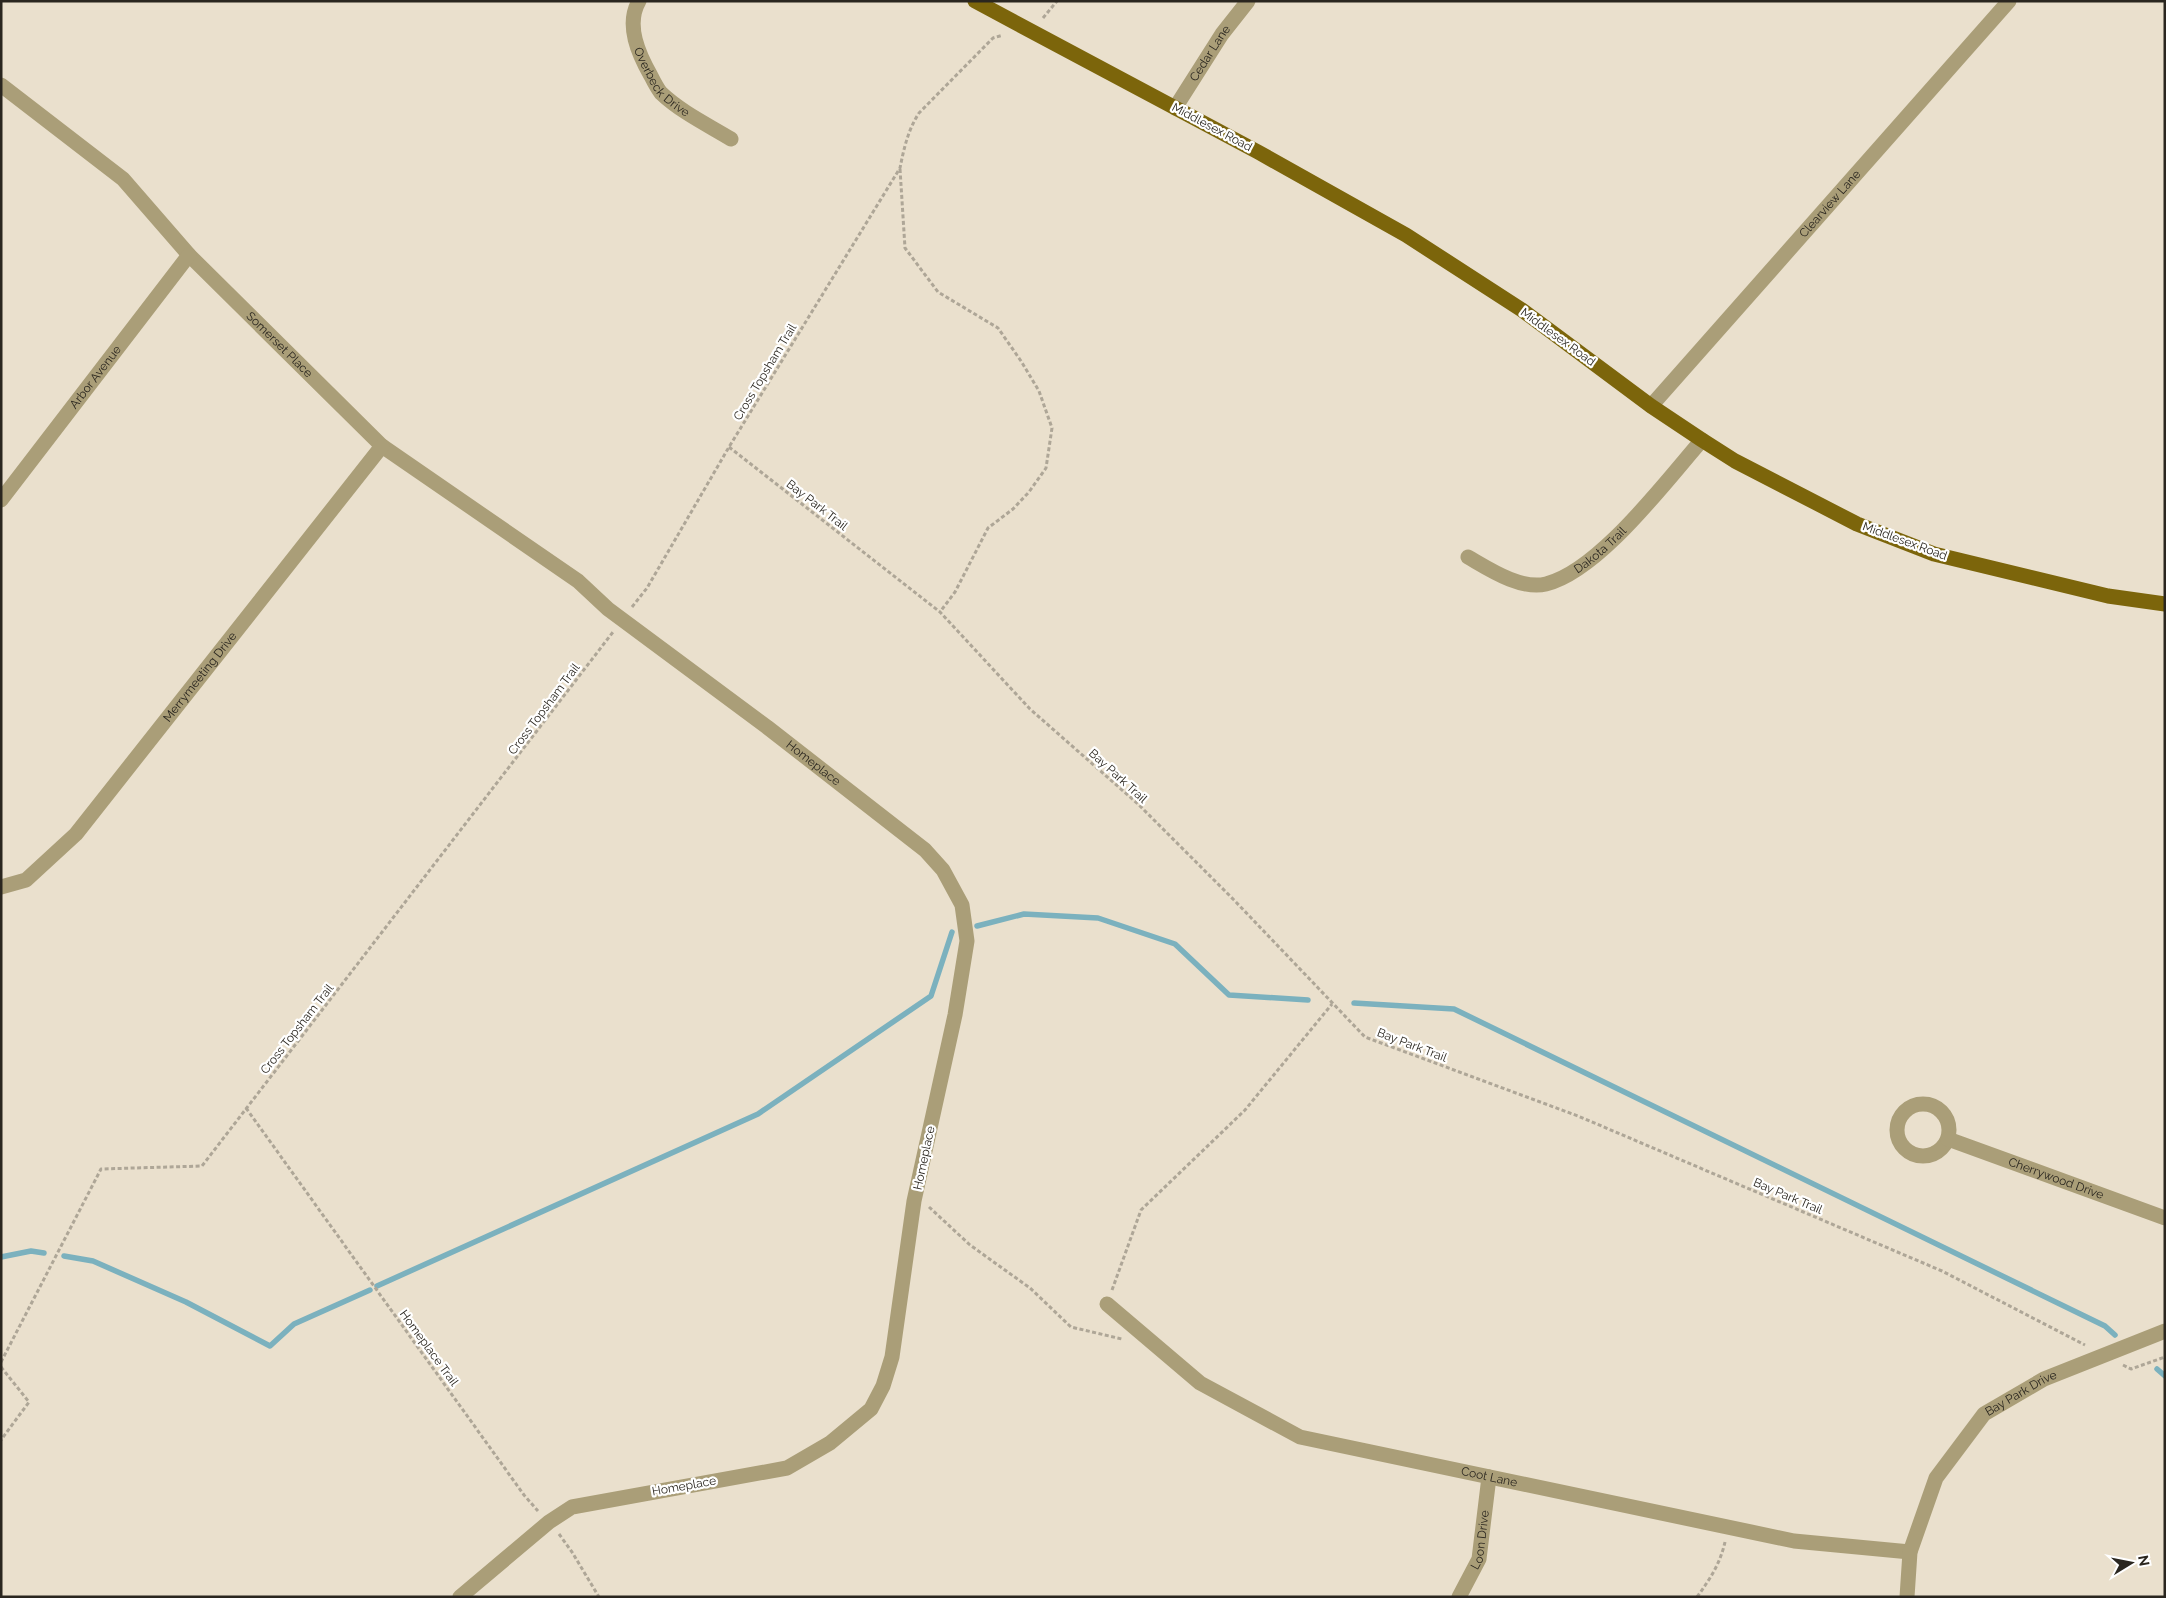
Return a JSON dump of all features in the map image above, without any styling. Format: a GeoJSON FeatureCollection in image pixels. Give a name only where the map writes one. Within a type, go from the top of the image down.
{"type":"FeatureCollection","features":[{"type":"Feature","properties":{"kind":"main road","name":"Middlesex Road"},"geometry":{"type":"LineString","coordinates":[[975,1],[1258,152],[1406,235],[1522,310],[1651,406],[1702,440],[1735,461],[1857,524],[1934,554],[2108,596],[2165,604]]}},
{"type":"Feature","properties":{"kind":"street","name":"Overbeck Drive"},"geometry":{"type":"LineString","coordinates":[[640,1],[635,8],[633,33],[641,59],[660,92],[687,113],[731,139]]}},
{"type":"Feature","properties":{"kind":"street","name":"Cedar Lane"},"geometry":{"type":"LineString","coordinates":[[1175,108],[1222,34],[1248,1]]}},
{"type":"Feature","properties":{"kind":"street","name":"Clearview Lane"},"geometry":{"type":"LineString","coordinates":[[1651,406],[2009,1]]}},
{"type":"Feature","properties":{"kind":"street","name":"Somerset Place"},"geometry":{"type":"LineString","coordinates":[[1,84],[123,179],[189,255],[382,446],[578,581],[608,609]]}},
{"type":"Feature","properties":{"kind":"street","name":"Arbor Avenue"},"geometry":{"type":"LineString","coordinates":[[1,500],[189,255]]}},
{"type":"Feature","properties":{"kind":"street","name":"Dakota Trail"},"geometry":{"type":"LineString","coordinates":[[1468,557],[1506,578],[1531,584],[1545,584],[1579,569],[1600,552],[1641,510],[1702,440]]}},
{"type":"Feature","properties":{"kind":"street","name":"Merrymeeting Drive"},"geometry":{"type":"LineString","coordinates":[[1,887],[26,880],[76,834],[382,446]]}},
{"type":"Feature","properties":{"kind":"street","name":"Homeplace"},"geometry":{"type":"LineString","coordinates":[[460,1597],[550,1522],[572,1507],[787,1468],[830,1443],[871,1410],[883,1386],[892,1357],[916,1194],[955,1015],[967,941],[962,905],[944,870],[925,850],[768,727],[608,609]]}},
{"type":"Feature","properties":{"kind":"street","name":"Cherrywood Drive"},"geometry":{"type":"LineString","coordinates":[[1948,1139],[2165,1218]]}},
{"type":"Feature","properties":{"kind":"street","name":"Coot Lane"},"geometry":{"type":"LineString","coordinates":[[1107,1304],[1200,1383],[1300,1436],[1794,1541],[1910,1552]]}},
{"type":"Feature","properties":{"kind":"street","name":"Bay Park Drive"},"geometry":{"type":"LineString","coordinates":[[1907,1597],[1910,1552],[1936,1478],[1984,1414],[2044,1379],[2165,1331]]}},
{"type":"Feature","properties":{"kind":"street","name":"Loon Drive"},"geometry":{"type":"LineString","coordinates":[[1459,1597],[1479,1559],[1489,1477]]}},
{"type":"Feature","properties":{"kind":"path","name":"Cross Topsham Trail"},"geometry":{"type":"LineString","coordinates":[[1,1362],[101,1169],[202,1166],[647,588],[729,447],[900,168],[911,125],[920,113],[994,38],[1025,27],[1043,18],[1057,1]]}},
{"type":"Feature","properties":{"kind":"path"},"geometry":{"type":"LineString","coordinates":[[900,168],[905,248],[938,292],[998,328],[1039,391],[1052,428],[1046,468],[1029,492],[988,528],[955,592],[940,612]]}},
{"type":"Feature","properties":{"kind":"path","name":"Bay Park Trail"},"geometry":{"type":"LineString","coordinates":[[729,447],[940,612],[1030,709],[1138,804],[1234,900],[1365,1037],[1578,1116],[1942,1272],[2131,1369],[2165,1357]]}},
{"type":"Feature","properties":{"kind":"path"},"geometry":{"type":"LineString","coordinates":[[1107,1304],[1141,1210],[1245,1110],[1332,1004]]}},
{"type":"Feature","properties":{"kind":"path","name":"Homeplace Trail"},"geometry":{"type":"LineString","coordinates":[[246,1108],[524,1495],[550,1522],[572,1552],[599,1597]]}},
{"type":"Feature","properties":{"kind":"path"},"geometry":{"type":"LineString","coordinates":[[916,1194],[970,1245],[1030,1288],[1071,1327],[1127,1340]]}},
{"type":"Feature","properties":{"kind":"path"},"geometry":{"type":"LineString","coordinates":[[1,1367],[29,1402],[1,1440]]}},
{"type":"Feature","properties":{"kind":"path"},"geometry":{"type":"LineString","coordinates":[[1697,1597],[1712,1576],[1722,1557],[1728,1527]]}},
{"type":"Feature","properties":{"kind":"waterway"},"geometry":{"type":"LineString","coordinates":[[977,926],[1024,914],[1098,918],[1175,944],[1229,995],[1308,1000]]}},
{"type":"Feature","properties":{"kind":"waterway"},"geometry":{"type":"LineString","coordinates":[[377,1286],[758,1114],[931,996],[952,932]]}},
{"type":"Feature","properties":{"kind":"waterway"},"geometry":{"type":"LineString","coordinates":[[1354,1003],[1454,1009],[2105,1326],[2115,1335]]}},
{"type":"Feature","properties":{"kind":"waterway"},"geometry":{"type":"LineString","coordinates":[[1,1257],[31,1251],[44,1253]]}},
{"type":"Feature","properties":{"kind":"waterway"},"geometry":{"type":"LineString","coordinates":[[64,1256],[93,1261],[186,1302],[270,1346],[294,1324],[370,1290]]}},
{"type":"Feature","properties":{"kind":"waterway"},"geometry":{"type":"LineString","coordinates":[[2157,1369],[2165,1376]]}}]}
